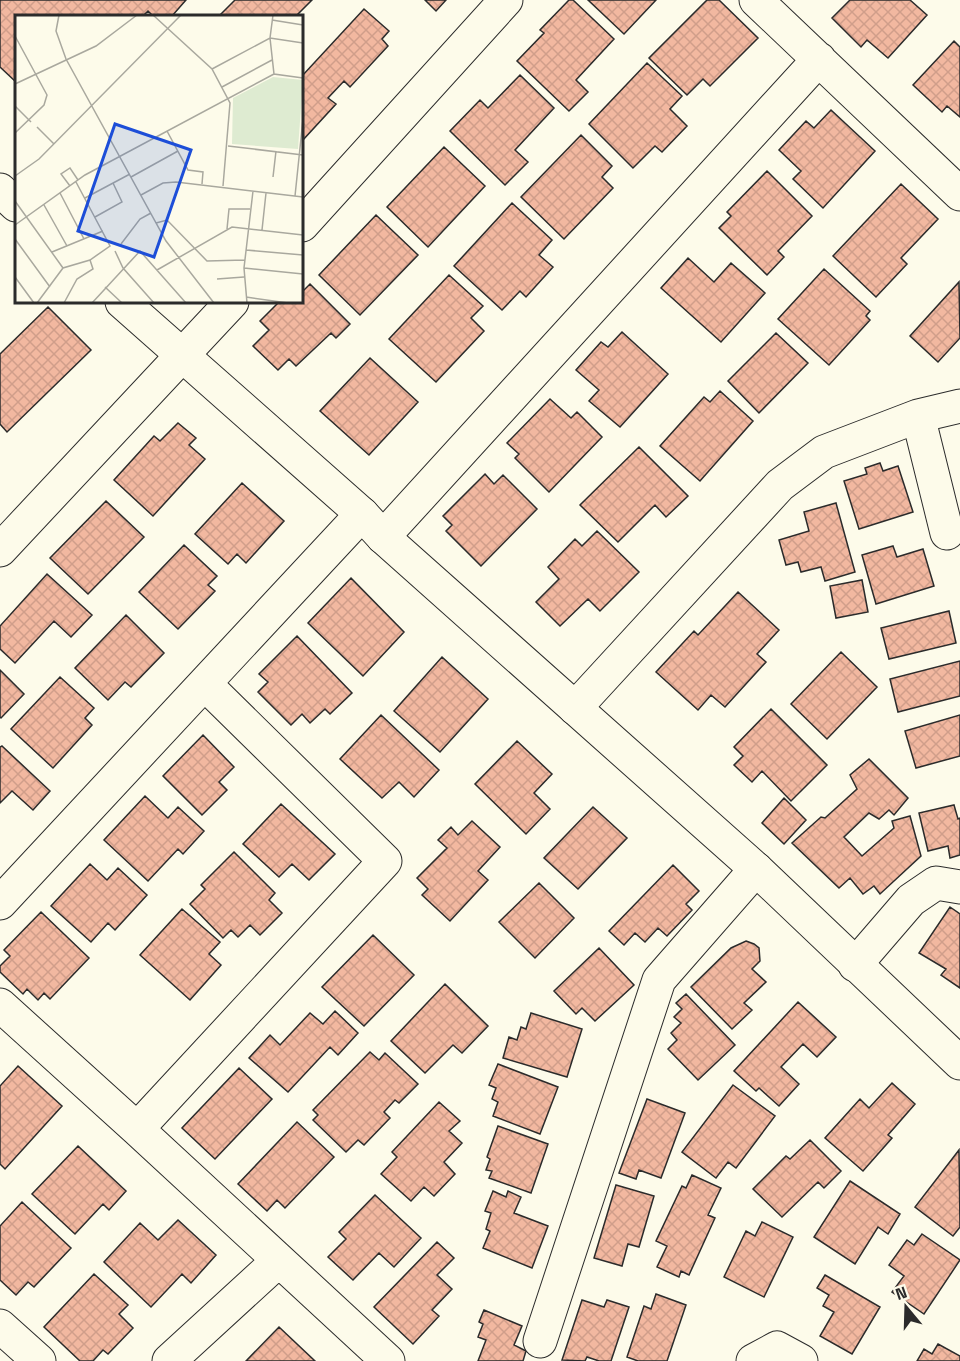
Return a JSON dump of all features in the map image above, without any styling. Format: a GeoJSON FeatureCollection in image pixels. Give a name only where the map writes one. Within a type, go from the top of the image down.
{"type":"FeatureCollection","features":[{"type":"Feature","properties":{"kind":"street"},"geometry":{"type":"LineString","coordinates":[[303,224],[506,0]]}},
{"type":"Feature","properties":{"kind":"street"},"geometry":{"type":"LineString","coordinates":[[756,0],[960,194]]}},
{"type":"Feature","properties":{"kind":"street"},"geometry":{"type":"LineString","coordinates":[[0,903],[205,684],[372,525],[819,59]]}},
{"type":"Feature","properties":{"kind":"street"},"geometry":{"type":"LineString","coordinates":[[0,190],[15,204]]}},
{"type":"Feature","properties":{"kind":"street"},"geometry":{"type":"LineString","coordinates":[[123,303],[756,870],[960,1063]]}},
{"type":"Feature","properties":{"kind":"street"},"geometry":{"type":"LineString","coordinates":[[0,550],[231,303]]}},
{"type":"Feature","properties":{"kind":"street"},"geometry":{"type":"LineString","coordinates":[[575,708],[780,485],[824,452],[918,416],[960,406]]}},
{"type":"Feature","properties":{"kind":"street"},"geometry":{"type":"LineString","coordinates":[[918,416],[947,534]]}},
{"type":"Feature","properties":{"kind":"street"},"geometry":{"type":"LineString","coordinates":[[137,1129],[386,861],[205,684]]}},
{"type":"Feature","properties":{"kind":"street"},"geometry":{"type":"LineString","coordinates":[[540,1341],[659,981],[756,870]]}},
{"type":"Feature","properties":{"kind":"street"},"geometry":{"type":"LineString","coordinates":[[855,965],[911,900],[936,883],[960,886]]}},
{"type":"Feature","properties":{"kind":"street"},"geometry":{"type":"LineString","coordinates":[[0,1005],[388,1361]]}},
{"type":"Feature","properties":{"kind":"street"},"geometry":{"type":"LineString","coordinates":[[169,1361],[278,1261]]}},
{"type":"Feature","properties":{"kind":"street"},"geometry":{"type":"LineString","coordinates":[[0,1326],[39,1361]]}},
{"type":"Feature","properties":{"kind":"street"},"geometry":{"type":"LineString","coordinates":[[753,1361],[777,1348],[801,1361]]}},
{"type":"Feature","properties":{"kind":"building"},"geometry":{"type":"Polygon","coordinates":[[[0,0],[186,0],[173,15],[152,15],[148,11],[144,15],[15,15],[15,81],[0,67],[0,0]]]}},
{"type":"Feature","properties":{"kind":"building"},"geometry":{"type":"Polygon","coordinates":[[[235,0],[312,0],[297,15],[220,15],[235,0]]]}},
{"type":"Feature","properties":{"kind":"building"},"geometry":{"type":"Polygon","coordinates":[[[425,0],[446,0],[436,11],[425,0]]]}},
{"type":"Feature","properties":{"kind":"building"},"geometry":{"type":"Polygon","coordinates":[[[569,0],[573,0],[614,39],[576,80],[588,92],[569,111],[517,61],[544,33],[540,30],[569,0]]]}},
{"type":"Feature","properties":{"kind":"building"},"geometry":{"type":"Polygon","coordinates":[[[588,0],[656,0],[624,34],[588,0]]]}},
{"type":"Feature","properties":{"kind":"building"},"geometry":{"type":"Polygon","coordinates":[[[707,0],[719,0],[758,38],[710,86],[703,79],[687,95],[649,58],[707,0]]]}},
{"type":"Feature","properties":{"kind":"building"},"geometry":{"type":"Polygon","coordinates":[[[850,0],[910,0],[927,15],[888,58],[867,40],[861,47],[832,18],[850,0]]]}},
{"type":"Feature","properties":{"kind":"building"},"geometry":{"type":"Polygon","coordinates":[[[364,9],[389,31],[382,39],[388,46],[350,87],[344,81],[328,98],[336,104],[303,140],[303,75],[364,9]]]}},
{"type":"Feature","properties":{"kind":"building"},"geometry":{"type":"Polygon","coordinates":[[[954,41],[960,47],[960,117],[947,106],[942,112],[913,85],[954,41]]]}},
{"type":"Feature","properties":{"kind":"building"},"geometry":{"type":"Polygon","coordinates":[[[647,63],[682,96],[670,109],[687,126],[662,152],[655,146],[633,168],[589,124],[647,63]]]}},
{"type":"Feature","properties":{"kind":"building"},"geometry":{"type":"Polygon","coordinates":[[[520,75],[554,108],[515,150],[528,162],[505,185],[450,131],[480,100],[488,108],[520,75]]]}},
{"type":"Feature","properties":{"kind":"building"},"geometry":{"type":"Polygon","coordinates":[[[831,110],[875,151],[823,208],[793,179],[801,171],[779,150],[806,121],[814,128],[831,110]]]}},
{"type":"Feature","properties":{"kind":"building"},"geometry":{"type":"Polygon","coordinates":[[[581,135],[612,166],[602,177],[613,188],[564,239],[521,197],[581,135]]]}},
{"type":"Feature","properties":{"kind":"building"},"geometry":{"type":"Polygon","coordinates":[[[444,147],[485,186],[428,247],[387,207],[444,147]]]}},
{"type":"Feature","properties":{"kind":"building"},"geometry":{"type":"Polygon","coordinates":[[[767,171],[812,216],[778,251],[784,257],[767,275],[719,228],[731,216],[727,212],[767,171]]]}},
{"type":"Feature","properties":{"kind":"building"},"geometry":{"type":"Polygon","coordinates":[[[901,184],[938,219],[901,258],[907,264],[876,297],[833,256],[901,184]]]}},
{"type":"Feature","properties":{"kind":"building"},"geometry":{"type":"Polygon","coordinates":[[[512,203],[552,240],[539,255],[553,267],[526,297],[520,291],[502,310],[454,266],[512,203]]]}},
{"type":"Feature","properties":{"kind":"building"},"geometry":{"type":"Polygon","coordinates":[[[376,215],[418,255],[360,315],[319,275],[376,215]]]}},
{"type":"Feature","properties":{"kind":"building"},"geometry":{"type":"Polygon","coordinates":[[[688,258],[714,282],[731,263],[765,293],[721,342],[661,288],[688,258]]]}},
{"type":"Feature","properties":{"kind":"building"},"geometry":{"type":"Polygon","coordinates":[[[824,269],[870,311],[866,316],[870,320],[829,365],[778,319],[824,269]]]}},
{"type":"Feature","properties":{"kind":"building"},"geometry":{"type":"Polygon","coordinates":[[[449,275],[483,306],[471,318],[484,331],[436,382],[389,339],[449,275]]]}},
{"type":"Feature","properties":{"kind":"building"},"geometry":{"type":"Polygon","coordinates":[[[959,282],[960,338],[938,362],[910,336],[959,282]]]}},
{"type":"Feature","properties":{"kind":"building"},"geometry":{"type":"Polygon","coordinates":[[[310,284],[350,324],[336,338],[331,333],[296,366],[289,359],[278,370],[253,346],[269,330],[260,321],[278,303],[303,303],[303,291],[310,284]]]}},
{"type":"Feature","properties":{"kind":"building"},"geometry":{"type":"Polygon","coordinates":[[[48,307],[91,350],[7,432],[0,424],[0,354],[48,307]]]}},
{"type":"Feature","properties":{"kind":"building"},"geometry":{"type":"Polygon","coordinates":[[[622,332],[668,374],[620,427],[589,401],[599,390],[576,370],[601,342],[608,347],[622,332]]]}},
{"type":"Feature","properties":{"kind":"building"},"geometry":{"type":"Polygon","coordinates":[[[776,333],[808,363],[759,413],[728,381],[776,333]]]}},
{"type":"Feature","properties":{"kind":"building"},"geometry":{"type":"Polygon","coordinates":[[[370,358],[418,402],[369,455],[320,411],[370,358]]]}},
{"type":"Feature","properties":{"kind":"building"},"geometry":{"type":"Polygon","coordinates":[[[720,391],[753,421],[700,481],[660,446],[704,397],[710,402],[720,391]]]}},
{"type":"Feature","properties":{"kind":"building"},"geometry":{"type":"Polygon","coordinates":[[[550,399],[571,418],[577,412],[602,437],[549,492],[515,458],[519,454],[507,443],[550,399]]]}},
{"type":"Feature","properties":{"kind":"building"},"geometry":{"type":"Polygon","coordinates":[[[178,423],[196,438],[189,445],[205,459],[153,516],[114,480],[154,436],[160,441],[178,423]]]}},
{"type":"Feature","properties":{"kind":"building"},"geometry":{"type":"Polygon","coordinates":[[[639,447],[688,496],[666,517],[655,505],[618,542],[580,505],[639,447]]]}},
{"type":"Feature","properties":{"kind":"building"},"geometry":{"type":"Polygon","coordinates":[[[880,463],[883,471],[898,466],[913,512],[859,529],[844,481],[867,474],[865,468],[880,463]]]}},
{"type":"Feature","properties":{"kind":"building"},"geometry":{"type":"Polygon","coordinates":[[[485,474],[494,484],[503,475],[537,509],[481,566],[446,531],[452,525],[443,516],[485,474]]]}},
{"type":"Feature","properties":{"kind":"building"},"geometry":{"type":"Polygon","coordinates":[[[242,483],[284,521],[246,563],[237,554],[228,564],[195,534],[242,483]]]}},
{"type":"Feature","properties":{"kind":"building"},"geometry":{"type":"Polygon","coordinates":[[[106,501],[144,537],[88,594],[50,558],[106,501]]]}},
{"type":"Feature","properties":{"kind":"building"},"geometry":{"type":"Polygon","coordinates":[[[836,503],[855,572],[825,581],[821,567],[801,572],[798,562],[786,565],[779,540],[809,531],[804,512],[836,503]]]}},
{"type":"Feature","properties":{"kind":"building"},"geometry":{"type":"Polygon","coordinates":[[[597,531],[639,572],[600,611],[588,599],[560,626],[536,602],[559,579],[548,567],[575,539],[582,546],[597,531]]]}},
{"type":"Feature","properties":{"kind":"building"},"geometry":{"type":"Polygon","coordinates":[[[184,545],[217,576],[208,585],[215,591],[178,629],[139,592],[184,545]]]}},
{"type":"Feature","properties":{"kind":"building"},"geometry":{"type":"Polygon","coordinates":[[[893,546],[897,557],[923,549],[934,586],[876,604],[862,555],[893,546]]]}},
{"type":"Feature","properties":{"kind":"building"},"geometry":{"type":"Polygon","coordinates":[[[47,574],[92,615],[71,637],[54,621],[15,663],[0,649],[0,626],[47,574]]]}},
{"type":"Feature","properties":{"kind":"building"},"geometry":{"type":"Polygon","coordinates":[[[351,578],[404,632],[363,676],[308,623],[351,578]]]}},
{"type":"Feature","properties":{"kind":"building"},"geometry":{"type":"Polygon","coordinates":[[[862,580],[868,612],[836,618],[830,586],[862,580]]]}},
{"type":"Feature","properties":{"kind":"building"},"geometry":{"type":"Polygon","coordinates":[[[738,592],[779,630],[757,654],[766,662],[725,707],[711,695],[698,710],[656,672],[694,631],[698,635],[738,592]]]}},
{"type":"Feature","properties":{"kind":"building"},"geometry":{"type":"Polygon","coordinates":[[[949,611],[956,643],[889,659],[881,628],[949,611]]]}},
{"type":"Feature","properties":{"kind":"building"},"geometry":{"type":"Polygon","coordinates":[[[126,615],[164,653],[131,687],[125,682],[108,700],[75,668],[126,615]]]}},
{"type":"Feature","properties":{"kind":"building"},"geometry":{"type":"Polygon","coordinates":[[[297,636],[352,693],[330,714],[325,709],[310,723],[302,714],[291,725],[258,692],[268,682],[259,674],[297,636]]]}},
{"type":"Feature","properties":{"kind":"building"},"geometry":{"type":"Polygon","coordinates":[[[841,652],[877,687],[827,739],[791,704],[841,652]]]}},
{"type":"Feature","properties":{"kind":"building"},"geometry":{"type":"Polygon","coordinates":[[[442,657],[488,699],[440,752],[394,711],[442,657]]]}},
{"type":"Feature","properties":{"kind":"building"},"geometry":{"type":"Polygon","coordinates":[[[960,661],[960,696],[898,712],[890,679],[960,661]]]}},
{"type":"Feature","properties":{"kind":"building"},"geometry":{"type":"Polygon","coordinates":[[[0,670],[24,694],[1,718],[0,717],[0,670]]]}},
{"type":"Feature","properties":{"kind":"building"},"geometry":{"type":"Polygon","coordinates":[[[60,677],[94,708],[85,718],[92,725],[53,768],[11,729],[60,677]]]}},
{"type":"Feature","properties":{"kind":"building"},"geometry":{"type":"Polygon","coordinates":[[[771,709],[827,765],[791,801],[762,771],[752,782],[734,765],[743,756],[734,747],[771,709]]]}},
{"type":"Feature","properties":{"kind":"building"},"geometry":{"type":"Polygon","coordinates":[[[381,715],[439,770],[414,797],[399,782],[382,798],[340,759],[381,715]]]}},
{"type":"Feature","properties":{"kind":"building"},"geometry":{"type":"Polygon","coordinates":[[[960,715],[960,756],[916,768],[905,731],[960,715]]]}},
{"type":"Feature","properties":{"kind":"building"},"geometry":{"type":"Polygon","coordinates":[[[203,735],[234,767],[219,782],[227,790],[202,815],[163,776],[203,735]]]}},
{"type":"Feature","properties":{"kind":"building"},"geometry":{"type":"Polygon","coordinates":[[[517,741],[552,774],[534,793],[550,809],[526,834],[475,784],[517,741]]]}},
{"type":"Feature","properties":{"kind":"building"},"geometry":{"type":"Polygon","coordinates":[[[2,746],[50,791],[33,810],[12,791],[0,803],[0,747],[2,746]]]}},
{"type":"Feature","properties":{"kind":"building"},"geometry":{"type":"Polygon","coordinates":[[[869,759],[908,798],[894,815],[889,810],[879,819],[869,813],[844,837],[862,856],[894,828],[892,821],[910,816],[921,856],[880,894],[874,886],[863,894],[850,878],[839,888],[792,843],[821,817],[825,818],[857,789],[850,775],[869,759]]]}},
{"type":"Feature","properties":{"kind":"building"},"geometry":{"type":"Polygon","coordinates":[[[145,796],[168,818],[178,807],[204,831],[183,854],[178,849],[148,881],[104,840],[145,796]]]}},
{"type":"Feature","properties":{"kind":"building"},"geometry":{"type":"Polygon","coordinates":[[[784,798],[806,820],[784,844],[762,823],[784,798]]]}},
{"type":"Feature","properties":{"kind":"building"},"geometry":{"type":"Polygon","coordinates":[[[281,804],[335,854],[309,880],[292,864],[279,877],[243,844],[281,804]]]}},
{"type":"Feature","properties":{"kind":"building"},"geometry":{"type":"Polygon","coordinates":[[[954,805],[958,819],[960,818],[960,855],[950,858],[948,846],[928,851],[919,813],[954,805]]]}},
{"type":"Feature","properties":{"kind":"building"},"geometry":{"type":"Polygon","coordinates":[[[593,807],[627,838],[578,889],[544,858],[593,807]]]}},
{"type":"Feature","properties":{"kind":"building"},"geometry":{"type":"Polygon","coordinates":[[[472,821],[500,847],[478,871],[488,880],[450,921],[422,895],[428,889],[417,878],[447,848],[438,840],[451,827],[458,835],[472,821]]]}},
{"type":"Feature","properties":{"kind":"building"},"geometry":{"type":"Polygon","coordinates":[[[234,852],[275,893],[269,900],[282,913],[260,935],[250,925],[238,937],[231,930],[223,938],[190,904],[205,889],[201,885],[234,852]]]}},
{"type":"Feature","properties":{"kind":"building"},"geometry":{"type":"Polygon","coordinates":[[[90,864],[107,880],[118,868],[147,895],[115,930],[108,923],[91,942],[51,906],[90,864]]]}},
{"type":"Feature","properties":{"kind":"building"},"geometry":{"type":"Polygon","coordinates":[[[673,865],[699,891],[686,904],[692,910],[667,936],[658,928],[645,942],[635,933],[624,945],[609,931],[673,865]]]}},
{"type":"Feature","properties":{"kind":"building"},"geometry":{"type":"Polygon","coordinates":[[[539,883],[574,918],[535,958],[499,922],[539,883]]]}},
{"type":"Feature","properties":{"kind":"building"},"geometry":{"type":"Polygon","coordinates":[[[950,907],[960,914],[960,988],[941,975],[946,969],[919,953],[950,907]]]}},
{"type":"Feature","properties":{"kind":"building"},"geometry":{"type":"Polygon","coordinates":[[[182,909],[220,942],[209,954],[221,965],[190,1000],[140,955],[182,909]]]}},
{"type":"Feature","properties":{"kind":"building"},"geometry":{"type":"Polygon","coordinates":[[[41,912],[89,958],[50,999],[44,993],[38,1000],[27,989],[23,994],[0,972],[0,966],[10,956],[4,950],[41,912]]]}},
{"type":"Feature","properties":{"kind":"building"},"geometry":{"type":"Polygon","coordinates":[[[373,935],[414,975],[364,1026],[322,987],[373,935]]]}},
{"type":"Feature","properties":{"kind":"building"},"geometry":{"type":"Polygon","coordinates":[[[746,941],[759,948],[760,961],[752,969],[766,982],[744,1003],[752,1010],[732,1029],[691,987],[731,948],[746,941]]]}},
{"type":"Feature","properties":{"kind":"building"},"geometry":{"type":"Polygon","coordinates":[[[599,948],[634,985],[595,1021],[582,1008],[576,1014],[554,991],[599,948]]]}},
{"type":"Feature","properties":{"kind":"building"},"geometry":{"type":"Polygon","coordinates":[[[445,984],[488,1026],[462,1053],[453,1045],[425,1073],[391,1041],[445,984]]]}},
{"type":"Feature","properties":{"kind":"building"},"geometry":{"type":"Polygon","coordinates":[[[686,994],[735,1045],[698,1080],[668,1049],[677,1040],[671,1033],[681,1023],[674,1017],[682,1009],[676,1003],[686,994]]]}},
{"type":"Feature","properties":{"kind":"building"},"geometry":{"type":"Polygon","coordinates":[[[798,1002],[836,1037],[817,1057],[803,1044],[781,1067],[799,1084],[779,1106],[759,1088],[756,1091],[734,1071],[798,1002]]]}},
{"type":"Feature","properties":{"kind":"building"},"geometry":{"type":"Polygon","coordinates":[[[335,1011],[358,1033],[338,1055],[330,1047],[288,1092],[249,1058],[270,1035],[280,1045],[310,1013],[323,1024],[335,1011]]]}},
{"type":"Feature","properties":{"kind":"building"},"geometry":{"type":"Polygon","coordinates":[[[531,1013],[582,1029],[567,1077],[503,1058],[509,1037],[517,1040],[521,1027],[526,1029],[531,1013]]]}},
{"type":"Feature","properties":{"kind":"building"},"geometry":{"type":"Polygon","coordinates":[[[370,1052],[379,1060],[385,1053],[418,1084],[399,1103],[395,1100],[384,1112],[390,1118],[364,1145],[358,1140],[346,1152],[313,1120],[318,1115],[313,1110],[370,1052]]]}},
{"type":"Feature","properties":{"kind":"building"},"geometry":{"type":"Polygon","coordinates":[[[498,1064],[558,1087],[540,1134],[493,1116],[498,1102],[492,1099],[496,1088],[489,1085],[498,1064]]]}},
{"type":"Feature","properties":{"kind":"building"},"geometry":{"type":"Polygon","coordinates":[[[18,1066],[62,1106],[5,1169],[0,1164],[0,1086],[18,1066]]]}},
{"type":"Feature","properties":{"kind":"building"},"geometry":{"type":"Polygon","coordinates":[[[239,1068],[272,1099],[215,1159],[182,1128],[239,1068]]]}},
{"type":"Feature","properties":{"kind":"building"},"geometry":{"type":"Polygon","coordinates":[[[892,1083],[915,1104],[888,1135],[892,1138],[863,1171],[825,1138],[860,1099],[869,1108],[892,1083]]]}},
{"type":"Feature","properties":{"kind":"building"},"geometry":{"type":"Polygon","coordinates":[[[733,1085],[775,1116],[736,1168],[728,1162],[716,1178],[682,1152],[733,1085]]]}},
{"type":"Feature","properties":{"kind":"building"},"geometry":{"type":"Polygon","coordinates":[[[647,1099],[685,1113],[661,1178],[639,1170],[636,1179],[619,1173],[647,1099]]]}},
{"type":"Feature","properties":{"kind":"building"},"geometry":{"type":"Polygon","coordinates":[[[439,1102],[460,1121],[449,1131],[462,1143],[444,1162],[455,1174],[434,1196],[424,1187],[411,1201],[381,1174],[397,1157],[392,1152],[439,1102]]]}},
{"type":"Feature","properties":{"kind":"building"},"geometry":{"type":"Polygon","coordinates":[[[297,1122],[334,1157],[285,1208],[277,1200],[267,1211],[238,1184],[297,1122]]]}},
{"type":"Feature","properties":{"kind":"building"},"geometry":{"type":"Polygon","coordinates":[[[498,1126],[548,1144],[531,1193],[489,1178],[492,1171],[486,1170],[490,1159],[487,1157],[498,1126]]]}},
{"type":"Feature","properties":{"kind":"building"},"geometry":{"type":"Polygon","coordinates":[[[810,1140],[841,1171],[824,1188],[818,1182],[782,1217],[753,1189],[786,1156],[790,1159],[810,1140]]]}},
{"type":"Feature","properties":{"kind":"building"},"geometry":{"type":"Polygon","coordinates":[[[78,1146],[126,1191],[109,1210],[103,1204],[75,1234],[32,1194],[78,1146]]]}},
{"type":"Feature","properties":{"kind":"building"},"geometry":{"type":"Polygon","coordinates":[[[959,1150],[960,1227],[953,1236],[915,1207],[959,1150]]]}},
{"type":"Feature","properties":{"kind":"building"},"geometry":{"type":"Polygon","coordinates":[[[692,1175],[721,1188],[708,1215],[715,1218],[689,1275],[681,1271],[679,1277],[657,1267],[667,1246],[656,1241],[682,1186],[686,1188],[692,1175]]]}},
{"type":"Feature","properties":{"kind":"building"},"geometry":{"type":"Polygon","coordinates":[[[850,1181],[900,1214],[888,1234],[878,1227],[855,1264],[814,1237],[850,1181]]]}},
{"type":"Feature","properties":{"kind":"building"},"geometry":{"type":"Polygon","coordinates":[[[616,1185],[654,1196],[639,1247],[628,1244],[622,1266],[594,1258],[616,1185]]]}},
{"type":"Feature","properties":{"kind":"building"},"geometry":{"type":"Polygon","coordinates":[[[493,1191],[506,1197],[508,1191],[521,1197],[514,1213],[548,1226],[532,1268],[483,1248],[490,1231],[486,1229],[491,1213],[485,1211],[493,1191]]]}},
{"type":"Feature","properties":{"kind":"building"},"geometry":{"type":"Polygon","coordinates":[[[375,1195],[421,1238],[394,1267],[379,1253],[353,1280],[328,1257],[346,1239],[339,1232],[375,1195]]]}},
{"type":"Feature","properties":{"kind":"building"},"geometry":{"type":"Polygon","coordinates":[[[22,1202],[71,1248],[34,1287],[28,1282],[16,1295],[0,1280],[0,1226],[22,1202]]]}},
{"type":"Feature","properties":{"kind":"building"},"geometry":{"type":"Polygon","coordinates":[[[178,1220],[216,1255],[191,1283],[182,1274],[151,1307],[104,1262],[140,1223],[158,1240],[178,1220]]]}},
{"type":"Feature","properties":{"kind":"building"},"geometry":{"type":"Polygon","coordinates":[[[762,1222],[793,1237],[764,1297],[724,1277],[746,1231],[755,1236],[762,1222]]]}},
{"type":"Feature","properties":{"kind":"building"},"geometry":{"type":"Polygon","coordinates":[[[922,1234],[960,1260],[924,1314],[892,1292],[904,1276],[889,1265],[907,1240],[914,1245],[922,1234]]]}},
{"type":"Feature","properties":{"kind":"building"},"geometry":{"type":"Polygon","coordinates":[[[437,1242],[454,1258],[437,1275],[452,1289],[432,1310],[439,1316],[413,1344],[374,1307],[437,1242]]]}},
{"type":"Feature","properties":{"kind":"building"},"geometry":{"type":"Polygon","coordinates":[[[94,1274],[128,1305],[119,1314],[133,1328],[108,1354],[103,1350],[93,1361],[80,1361],[44,1327],[94,1274]]]}},
{"type":"Feature","properties":{"kind":"building"},"geometry":{"type":"Polygon","coordinates":[[[825,1275],[880,1307],[852,1354],[820,1336],[834,1312],[823,1306],[829,1295],[817,1288],[825,1275]]]}},
{"type":"Feature","properties":{"kind":"building"},"geometry":{"type":"Polygon","coordinates":[[[656,1294],[686,1305],[667,1361],[638,1361],[627,1357],[644,1306],[651,1309],[656,1294]]]}},
{"type":"Feature","properties":{"kind":"building"},"geometry":{"type":"Polygon","coordinates":[[[582,1300],[604,1307],[607,1300],[629,1307],[611,1361],[599,1361],[587,1357],[585,1361],[562,1360],[582,1300]]]}},
{"type":"Feature","properties":{"kind":"building"},"geometry":{"type":"Polygon","coordinates":[[[484,1310],[522,1326],[514,1345],[526,1351],[523,1361],[478,1361],[486,1340],[478,1337],[483,1324],[479,1322],[484,1310]]]}},
{"type":"Feature","properties":{"kind":"building"},"geometry":{"type":"Polygon","coordinates":[[[279,1327],[315,1361],[246,1361],[279,1327]]]}},
{"type":"Feature","properties":{"kind":"building"},"geometry":{"type":"Polygon","coordinates":[[[938,1344],[960,1356],[960,1361],[917,1361],[924,1349],[932,1354],[938,1344]]]}}]}
